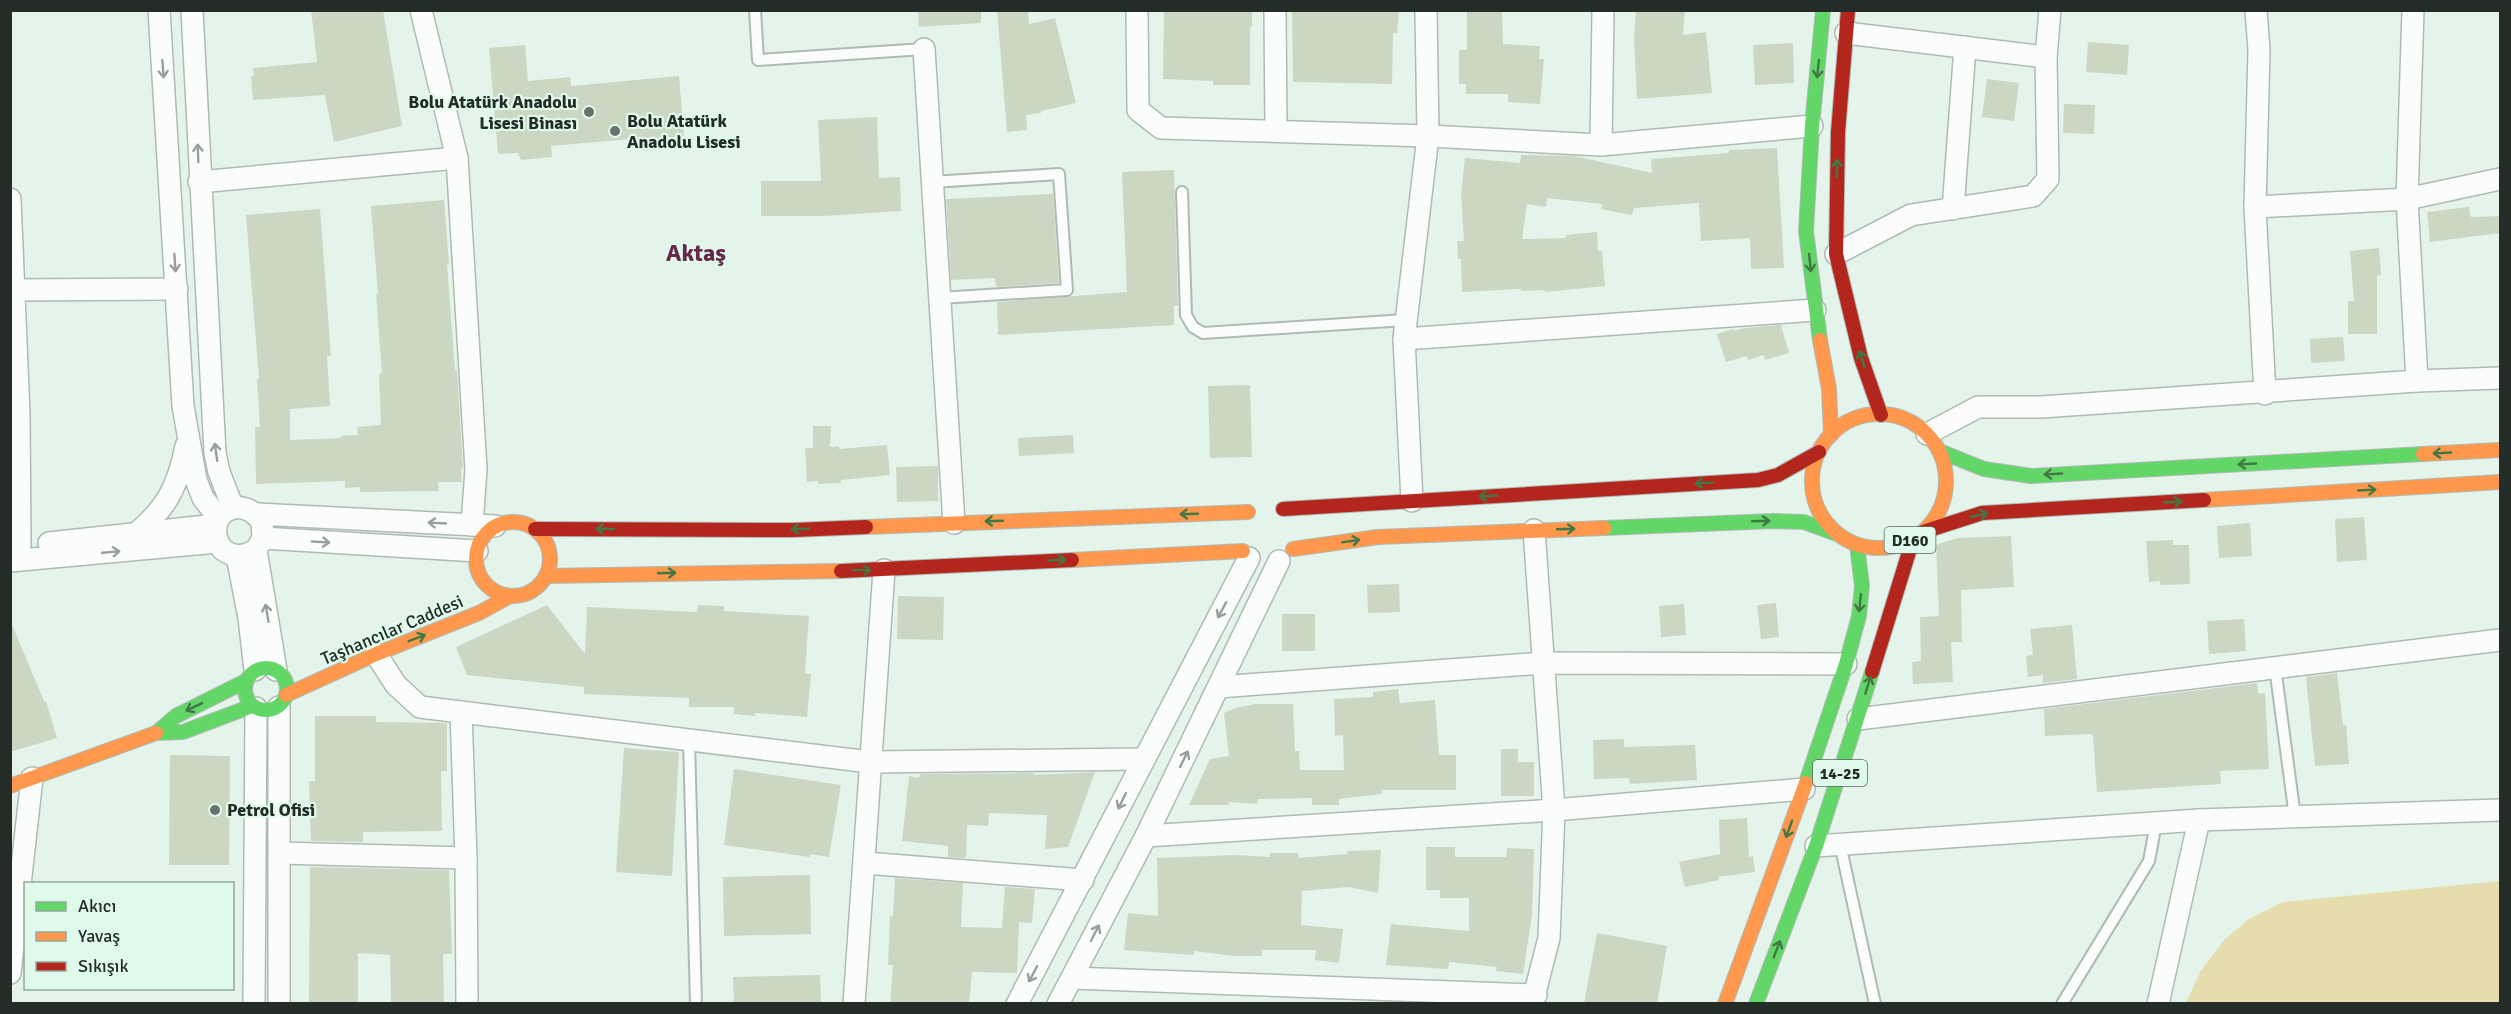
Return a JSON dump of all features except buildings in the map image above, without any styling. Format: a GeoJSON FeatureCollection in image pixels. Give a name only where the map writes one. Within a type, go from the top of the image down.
{"type":"FeatureCollection","features":[{"type":"Feature","properties":{"kind":"main road"},"geometry":{"type":"LineString","coordinates":[[1823,10],[1812,126],[1806,231],[1815,310],[1829,389],[1831,435]]}},
{"type":"Feature","properties":{"kind":"main road"},"geometry":{"type":"LineString","coordinates":[[1848,10],[1838,132],[1836,254],[1861,358],[1881,415]]}},
{"type":"Feature","properties":{"kind":"main road","name":"D160"},"geometry":{"type":"LineString","coordinates":[[1868,415],[1889,415],[1910,421],[1927,434],[1939,451],[1946,471],[1946,493],[1938,514],[1918,536],[1903,544],[1880,549],[1857,545],[1837,534],[1822,516],[1814,494],[1813,473],[1819,452],[1831,435],[1848,422],[1868,415]]}},
{"type":"Feature","properties":{"kind":"main road"},"geometry":{"type":"LineString","coordinates":[[1939,451],[1963,463],[1997,474],[2031,476],[2500,450]]}},
{"type":"Feature","properties":{"kind":"main road"},"geometry":{"type":"LineString","coordinates":[[535,529],[548,546],[550,556],[546,576],[531,591],[510,596],[479,584],[477,551],[480,541],[495,526],[516,522],[535,529],[794,530],[1248,512],[1274,506],[1412,501],[1758,480],[1778,475],[1819,452]]}},
{"type":"Feature","properties":{"kind":"main road"},"geometry":{"type":"LineString","coordinates":[[1918,536],[1982,513],[2500,482]]}},
{"type":"Feature","properties":{"kind":"main road"},"geometry":{"type":"LineString","coordinates":[[1274,506],[1296,527],[1286,555]]}},
{"type":"Feature","properties":{"kind":"main road"},"geometry":{"type":"LineString","coordinates":[[1246,554],[1238,532],[1248,512]]}},
{"type":"Feature","properties":{"kind":"main road"},"geometry":{"type":"LineString","coordinates":[[546,576],[884,570],[1246,554],[1260,563],[1286,555],[1378,537],[1774,521],[1804,522],[1837,534]]}},
{"type":"Feature","properties":{"kind":"main road","name":"14-25"},"geometry":{"type":"LineString","coordinates":[[1756,1004],[1816,846],[1918,536]]}},
{"type":"Feature","properties":{"kind":"main road","name":"14-25"},"geometry":{"type":"LineString","coordinates":[[1725,1004],[1804,789],[1846,664],[1859,616],[1862,586],[1857,545]]}},
{"type":"Feature","properties":{"kind":"main road","name":"Taşhancılar Caddesi"},"geometry":{"type":"LineString","coordinates":[[283,701],[376,654],[448,626],[510,596]]}},
{"type":"Feature","properties":{"kind":"main road","name":"Taşhancılar Caddesi"},"geometry":{"type":"LineString","coordinates":[[156,733],[176,716],[265,674],[298,668]]}},
{"type":"Feature","properties":{"kind":"main road"},"geometry":{"type":"LineString","coordinates":[[265,674],[286,681],[283,701],[266,711],[254,707],[245,695],[265,674]]}},
{"type":"Feature","properties":{"kind":"main road"},"geometry":{"type":"LineString","coordinates":[[10,786],[156,733],[183,732],[254,707]]}},
{"type":"Feature","properties":{"kind":"street"},"geometry":{"type":"LineString","coordinates":[[159,10],[183,406],[196,480],[203,498],[221,523]]}},
{"type":"Feature","properties":{"kind":"street"},"geometry":{"type":"LineString","coordinates":[[192,10],[199,182],[215,453],[219,472],[221,523],[229,554],[252,548],[477,551]]}},
{"type":"Feature","properties":{"kind":"street"},"geometry":{"type":"LineString","coordinates":[[421,10],[457,158],[476,469],[472,525]]}},
{"type":"Feature","properties":{"kind":"street"},"geometry":{"type":"LineString","coordinates":[[1137,10],[1137,110],[1161,128],[1428,136],[1601,145],[1812,126]]}},
{"type":"Feature","properties":{"kind":"street"},"geometry":{"type":"LineString","coordinates":[[1275,10],[1276,131]]}},
{"type":"Feature","properties":{"kind":"street"},"geometry":{"type":"LineString","coordinates":[[1412,501],[1405,329],[1428,136],[1426,10]]}},
{"type":"Feature","properties":{"kind":"street"},"geometry":{"type":"LineString","coordinates":[[1601,145],[1604,10]]}},
{"type":"Feature","properties":{"kind":"street"},"geometry":{"type":"LineString","coordinates":[[1836,254],[1911,215],[2033,196],[2048,179],[2046,57],[2050,10]]}},
{"type":"Feature","properties":{"kind":"street"},"geometry":{"type":"LineString","coordinates":[[2256,10],[2259,50],[2255,207],[2265,394]]}},
{"type":"Feature","properties":{"kind":"street"},"geometry":{"type":"LineString","coordinates":[[2413,10],[2407,199],[2417,381]]}},
{"type":"Feature","properties":{"kind":"street"},"geometry":{"type":"LineString","coordinates":[[1846,33],[2046,57]]}},
{"type":"Feature","properties":{"kind":"street"},"geometry":{"type":"LineString","coordinates":[[1953,209],[1965,47]]}},
{"type":"Feature","properties":{"kind":"street"},"geometry":{"type":"LineString","coordinates":[[924,49],[954,523]]}},
{"type":"Feature","properties":{"kind":"street"},"geometry":{"type":"LineString","coordinates":[[199,182],[457,158]]}},
{"type":"Feature","properties":{"kind":"street"},"geometry":{"type":"LineString","coordinates":[[2255,207],[2407,199],[2500,179]]}},
{"type":"Feature","properties":{"kind":"street"},"geometry":{"type":"LineString","coordinates":[[10,200],[19,414],[14,551]]}},
{"type":"Feature","properties":{"kind":"street"},"geometry":{"type":"LineString","coordinates":[[13,290],[177,289]]}},
{"type":"Feature","properties":{"kind":"street"},"geometry":{"type":"LineString","coordinates":[[1405,329],[1815,310]]}},
{"type":"Feature","properties":{"kind":"street"},"geometry":{"type":"LineString","coordinates":[[1927,434],[1978,407],[2041,407],[2265,394],[2417,381],[2500,378]]}},
{"type":"Feature","properties":{"kind":"street"},"geometry":{"type":"LineString","coordinates":[[137,533],[154,519],[168,501],[180,473],[188,437]]}},
{"type":"Feature","properties":{"kind":"street"},"geometry":{"type":"LineString","coordinates":[[14,551],[221,523],[242,507],[257,514],[495,526]]}},
{"type":"Feature","properties":{"kind":"street"},"geometry":{"type":"LineString","coordinates":[[257,514],[262,522],[252,548],[265,674]]}},
{"type":"Feature","properties":{"kind":"street"},"geometry":{"type":"LineString","coordinates":[[14,551],[221,523]]}},
{"type":"Feature","properties":{"kind":"street"},"geometry":{"type":"LineString","coordinates":[[1072,978],[1534,999],[1549,938],[1554,810],[1534,530]]}},
{"type":"Feature","properties":{"kind":"street"},"geometry":{"type":"LineString","coordinates":[[1017,1004],[1083,880],[1246,554]]}},
{"type":"Feature","properties":{"kind":"street"},"geometry":{"type":"LineString","coordinates":[[1059,1004],[1146,836],[1286,555]]}},
{"type":"Feature","properties":{"kind":"street"},"geometry":{"type":"LineString","coordinates":[[854,1004],[884,570]]}},
{"type":"Feature","properties":{"kind":"street"},"geometry":{"type":"LineString","coordinates":[[1858,718],[2500,640]]}},
{"type":"Feature","properties":{"kind":"street"},"geometry":{"type":"LineString","coordinates":[[376,654],[396,685],[420,707],[870,762],[1143,759]]}},
{"type":"Feature","properties":{"kind":"street"},"geometry":{"type":"LineString","coordinates":[[1220,687],[1544,663],[1846,664]]}},
{"type":"Feature","properties":{"kind":"street"},"geometry":{"type":"LineString","coordinates":[[279,1004],[283,701]]}},
{"type":"Feature","properties":{"kind":"street"},"geometry":{"type":"LineString","coordinates":[[254,707],[254,1004]]}},
{"type":"Feature","properties":{"kind":"street"},"geometry":{"type":"LineString","coordinates":[[461,712],[466,858],[467,1004]]}},
{"type":"Feature","properties":{"kind":"street"},"geometry":{"type":"LineString","coordinates":[[10,973],[32,778]]}},
{"type":"Feature","properties":{"kind":"street"},"geometry":{"type":"LineString","coordinates":[[1146,836],[1554,810],[1804,789]]}},
{"type":"Feature","properties":{"kind":"street"},"geometry":{"type":"LineString","coordinates":[[1816,846],[2199,820],[2500,810]]}},
{"type":"Feature","properties":{"kind":"street"},"geometry":{"type":"LineString","coordinates":[[2158,1004],[2199,820]]}},
{"type":"Feature","properties":{"kind":"street"},"geometry":{"type":"LineString","coordinates":[[280,853],[466,858]]}},
{"type":"Feature","properties":{"kind":"street"},"geometry":{"type":"LineString","coordinates":[[865,863],[1083,880]]}},
{"type":"Feature","properties":{"kind":"lane"},"geometry":{"type":"LineString","coordinates":[[755,10],[758,60],[924,49]]}},
{"type":"Feature","properties":{"kind":"lane"},"geometry":{"type":"LineString","coordinates":[[932,182],[1059,174],[1067,290],[939,298]]}},
{"type":"Feature","properties":{"kind":"lane"},"geometry":{"type":"LineString","coordinates":[[1182,192],[1186,315],[1198,330],[1203,333],[1405,329]]}},
{"type":"Feature","properties":{"kind":"lane"},"geometry":{"type":"LineString","coordinates":[[2275,667],[2295,817]]}},
{"type":"Feature","properties":{"kind":"lane"},"geometry":{"type":"LineString","coordinates":[[689,740],[696,1004]]}},
{"type":"Feature","properties":{"kind":"lane"},"geometry":{"type":"LineString","coordinates":[[2062,1004],[2149,861],[2156,823]]}},
{"type":"Feature","properties":{"kind":"lane"},"geometry":{"type":"LineString","coordinates":[[1840,844],[1875,1004]]}},
{"type":"Feature","properties":{"kind":"shaded area"},"geometry":{"type":"Polygon","coordinates":[[[2500,881],[2500,1003],[2186,1003],[2200,972],[2224,940],[2249,919],[2283,902],[2500,881]]]}},
{"type":"Feature","properties":{"kind":"traffic: fast"},"geometry":{"type":"LineString","coordinates":[[1820,340],[1806,231],[1812,126],[1823,10]]}},
{"type":"Feature","properties":{"kind":"traffic: fast"},"geometry":{"type":"LineString","coordinates":[[1939,451],[1984,469],[2031,476],[2423,454]]}},
{"type":"Feature","properties":{"kind":"traffic: fast"},"geometry":{"type":"LineString","coordinates":[[1604,528],[1774,521],[1804,522],[1837,534]]}},
{"type":"Feature","properties":{"kind":"traffic: fast"},"geometry":{"type":"LineString","coordinates":[[1806,783],[1846,664],[1859,616],[1862,586],[1857,545]]}},
{"type":"Feature","properties":{"kind":"traffic: fast"},"geometry":{"type":"LineString","coordinates":[[266,668],[274,669],[281,674],[286,681],[287,689],[286,697],[281,704],[274,709],[266,710],[258,709],[251,704],[246,697],[245,689],[246,681],[251,674],[258,669],[266,668]]}},
{"type":"Feature","properties":{"kind":"traffic: fast"},"geometry":{"type":"LineString","coordinates":[[1756,1004],[1816,846],[1872,672]]}},
{"type":"Feature","properties":{"kind":"traffic: fast"},"geometry":{"type":"LineString","coordinates":[[246,681],[176,716],[156,733],[183,732],[252,706]]}},
{"type":"Feature","properties":{"kind":"traffic: slow"},"geometry":{"type":"LineString","coordinates":[[1820,340],[1829,389],[1831,435]]}},
{"type":"Feature","properties":{"kind":"traffic: slow"},"geometry":{"type":"LineString","coordinates":[[1879,414],[1905,419],[1926,434],[1941,455],[1946,481],[1941,507],[1926,528],[1905,543],[1879,548],[1853,543],[1832,528],[1817,507],[1812,481],[1817,455],[1832,434],[1853,419],[1879,414]]}},
{"type":"Feature","properties":{"kind":"traffic: slow"},"geometry":{"type":"LineString","coordinates":[[2423,454],[2500,450]]}},
{"type":"Feature","properties":{"kind":"traffic: slow"},"geometry":{"type":"LineString","coordinates":[[2204,500],[2500,482]]}},
{"type":"Feature","properties":{"kind":"traffic: slow"},"geometry":{"type":"LineString","coordinates":[[866,527],[1248,512]]}},
{"type":"Feature","properties":{"kind":"traffic: slow"},"geometry":{"type":"LineString","coordinates":[[513,522],[534,528],[544,538],[550,559],[544,580],[534,590],[513,596],[492,590],[482,580],[476,559],[482,538],[492,528],[513,522]]}},
{"type":"Feature","properties":{"kind":"traffic: slow"},"geometry":{"type":"LineString","coordinates":[[1293,549],[1378,537],[1604,528]]}},
{"type":"Feature","properties":{"kind":"traffic: slow"},"geometry":{"type":"LineString","coordinates":[[1072,560],[1243,551]]}},
{"type":"Feature","properties":{"kind":"traffic: slow"},"geometry":{"type":"LineString","coordinates":[[546,576],[841,571]]}},
{"type":"Feature","properties":{"kind":"traffic: slow"},"geometry":{"type":"LineString","coordinates":[[286,695],[376,654],[479,613],[510,596]]}},
{"type":"Feature","properties":{"kind":"traffic: slow"},"geometry":{"type":"LineString","coordinates":[[10,786],[156,733]]}},
{"type":"Feature","properties":{"kind":"traffic: slow"},"geometry":{"type":"LineString","coordinates":[[1725,1004],[1806,783]]}},
{"type":"Feature","properties":{"kind":"traffic: jam"},"geometry":{"type":"LineString","coordinates":[[1848,10],[1838,132],[1836,254],[1861,358],[1881,415]]}},
{"type":"Feature","properties":{"kind":"traffic: jam"},"geometry":{"type":"LineString","coordinates":[[1283,509],[1758,480],[1778,475],[1819,452]]}},
{"type":"Feature","properties":{"kind":"traffic: jam"},"geometry":{"type":"LineString","coordinates":[[1923,532],[1982,513],[2204,500]]}},
{"type":"Feature","properties":{"kind":"traffic: jam"},"geometry":{"type":"LineString","coordinates":[[535,529],[794,530],[866,527]]}},
{"type":"Feature","properties":{"kind":"traffic: jam"},"geometry":{"type":"LineString","coordinates":[[1872,672],[1913,539]]}},
{"type":"Feature","properties":{"kind":"traffic: jam"},"geometry":{"type":"LineString","coordinates":[[841,571],[1072,560]]}},
{"type":"Feature","properties":{"kind":"place","name":"Bolu Atatürk Anadolu Lisesi Binası"},"geometry":{"type":"Point","coordinates":[589,112]}},
{"type":"Feature","properties":{"kind":"place","name":"Bolu Atatürk Anadolu Lisesi"},"geometry":{"type":"Point","coordinates":[615,131]}},
{"type":"Feature","properties":{"kind":"place","name":"Petrol Ofisi"},"geometry":{"type":"Point","coordinates":[215,810]}},
{"type":"Feature","properties":{"kind":"district","name":"Aktaş"},"geometry":{"type":"Point","coordinates":[696,253]}}]}
